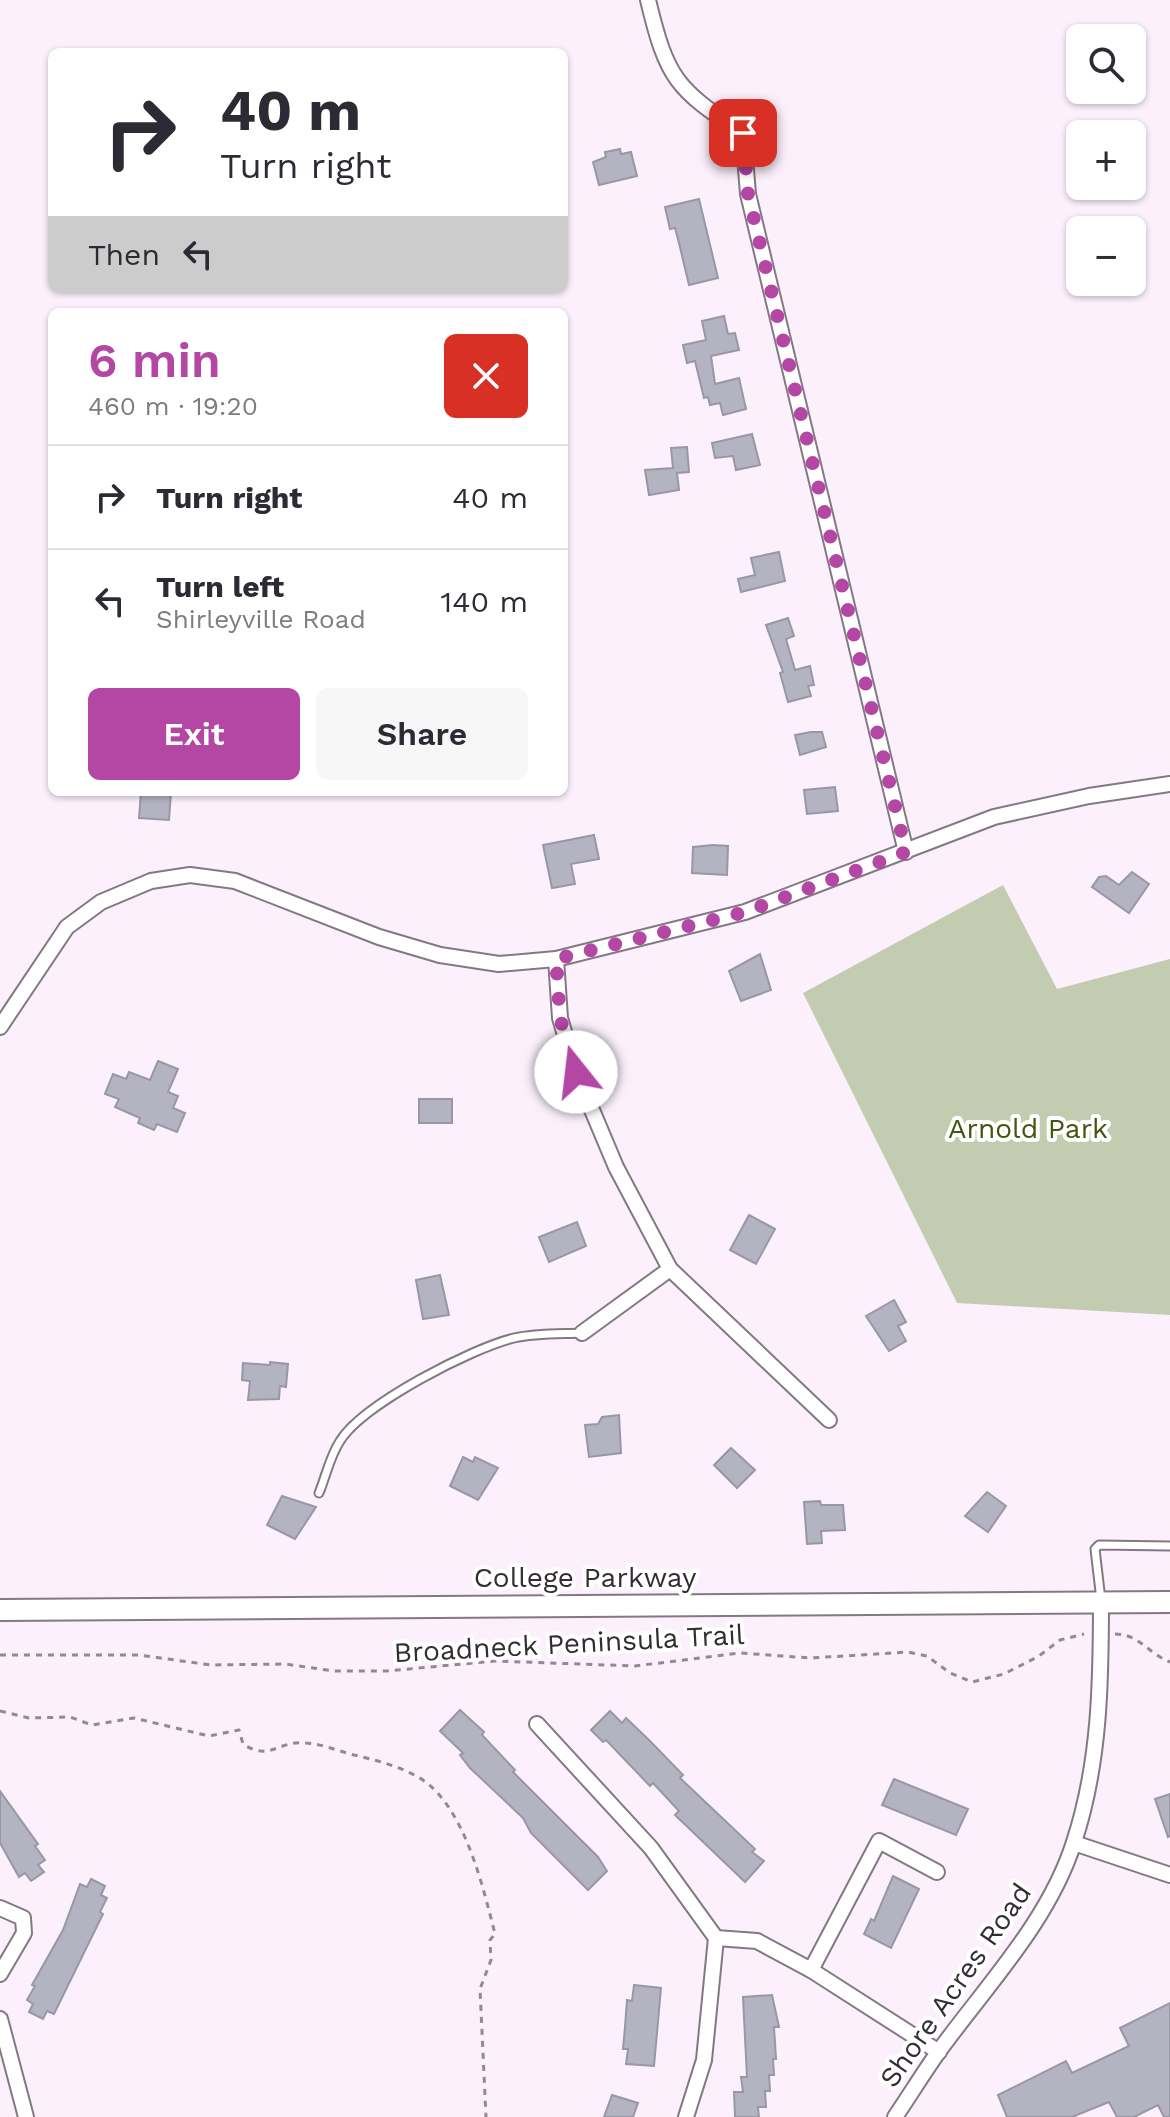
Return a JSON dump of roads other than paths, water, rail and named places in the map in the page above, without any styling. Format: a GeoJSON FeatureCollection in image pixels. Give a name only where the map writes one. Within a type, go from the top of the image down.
{"type":"FeatureCollection","features":[{"type":"Feature","properties":{"kind":"main road","name":"College Parkway"},"geometry":{"type":"LineString","coordinates":[[0,1610],[1101,1600],[1170,1602]]}},
{"type":"Feature","properties":{"kind":"street"},"geometry":{"type":"LineString","coordinates":[[648,0],[659,46],[674,80],[743,133],[748,194],[906,852]]}},
{"type":"Feature","properties":{"kind":"street"},"geometry":{"type":"LineString","coordinates":[[0,1027],[67,927],[101,902],[151,881],[190,875],[235,881],[379,937],[440,955],[499,964],[556,959],[745,912],[994,817],[1089,796],[1170,784]]}},
{"type":"Feature","properties":{"kind":"street"},"geometry":{"type":"LineString","coordinates":[[556,959],[560,1018],[576,1072],[616,1167],[670,1269],[829,1420]]}},
{"type":"Feature","properties":{"kind":"street"},"geometry":{"type":"LineString","coordinates":[[582,1333],[670,1269]]}},
{"type":"Feature","properties":{"kind":"street","name":"Shore Acres Road"},"geometry":{"type":"LineString","coordinates":[[895,2117],[939,2052],[1002,1971],[1049,1897],[1074,1843],[1092,1768],[1101,1692],[1101,1600]]}},
{"type":"Feature","properties":{"kind":"street"},"geometry":{"type":"LineString","coordinates":[[537,1724],[651,1848],[716,1938],[704,2060],[686,2117]]}},
{"type":"Feature","properties":{"kind":"street"},"geometry":{"type":"LineString","coordinates":[[811,1970],[879,1841],[937,1872]]}},
{"type":"Feature","properties":{"kind":"street"},"geometry":{"type":"LineString","coordinates":[[1074,1843],[1170,1875]]}},
{"type":"Feature","properties":{"kind":"street"},"geometry":{"type":"LineString","coordinates":[[0,1908],[23,1918],[24,1933],[0,1974]]}},
{"type":"Feature","properties":{"kind":"street"},"geometry":{"type":"LineString","coordinates":[[716,1938],[757,1941],[811,1970],[939,2052]]}},
{"type":"Feature","properties":{"kind":"street"},"geometry":{"type":"LineString","coordinates":[[0,2019],[7,2072],[26,2117]]}},
{"type":"Feature","properties":{"kind":"lane"},"geometry":{"type":"LineString","coordinates":[[319,1493],[339,1442],[350,1428],[379,1405],[474,1350],[517,1337],[582,1333]]}},
{"type":"Feature","properties":{"kind":"lane"},"geometry":{"type":"LineString","coordinates":[[1101,1600],[1095,1549],[1099,1545],[1170,1546]]}},
{"type":"Feature","properties":{"kind":"park label","name":"Arnold Park"},"geometry":{"type":"Point","coordinates":[1028,1128]}}]}
